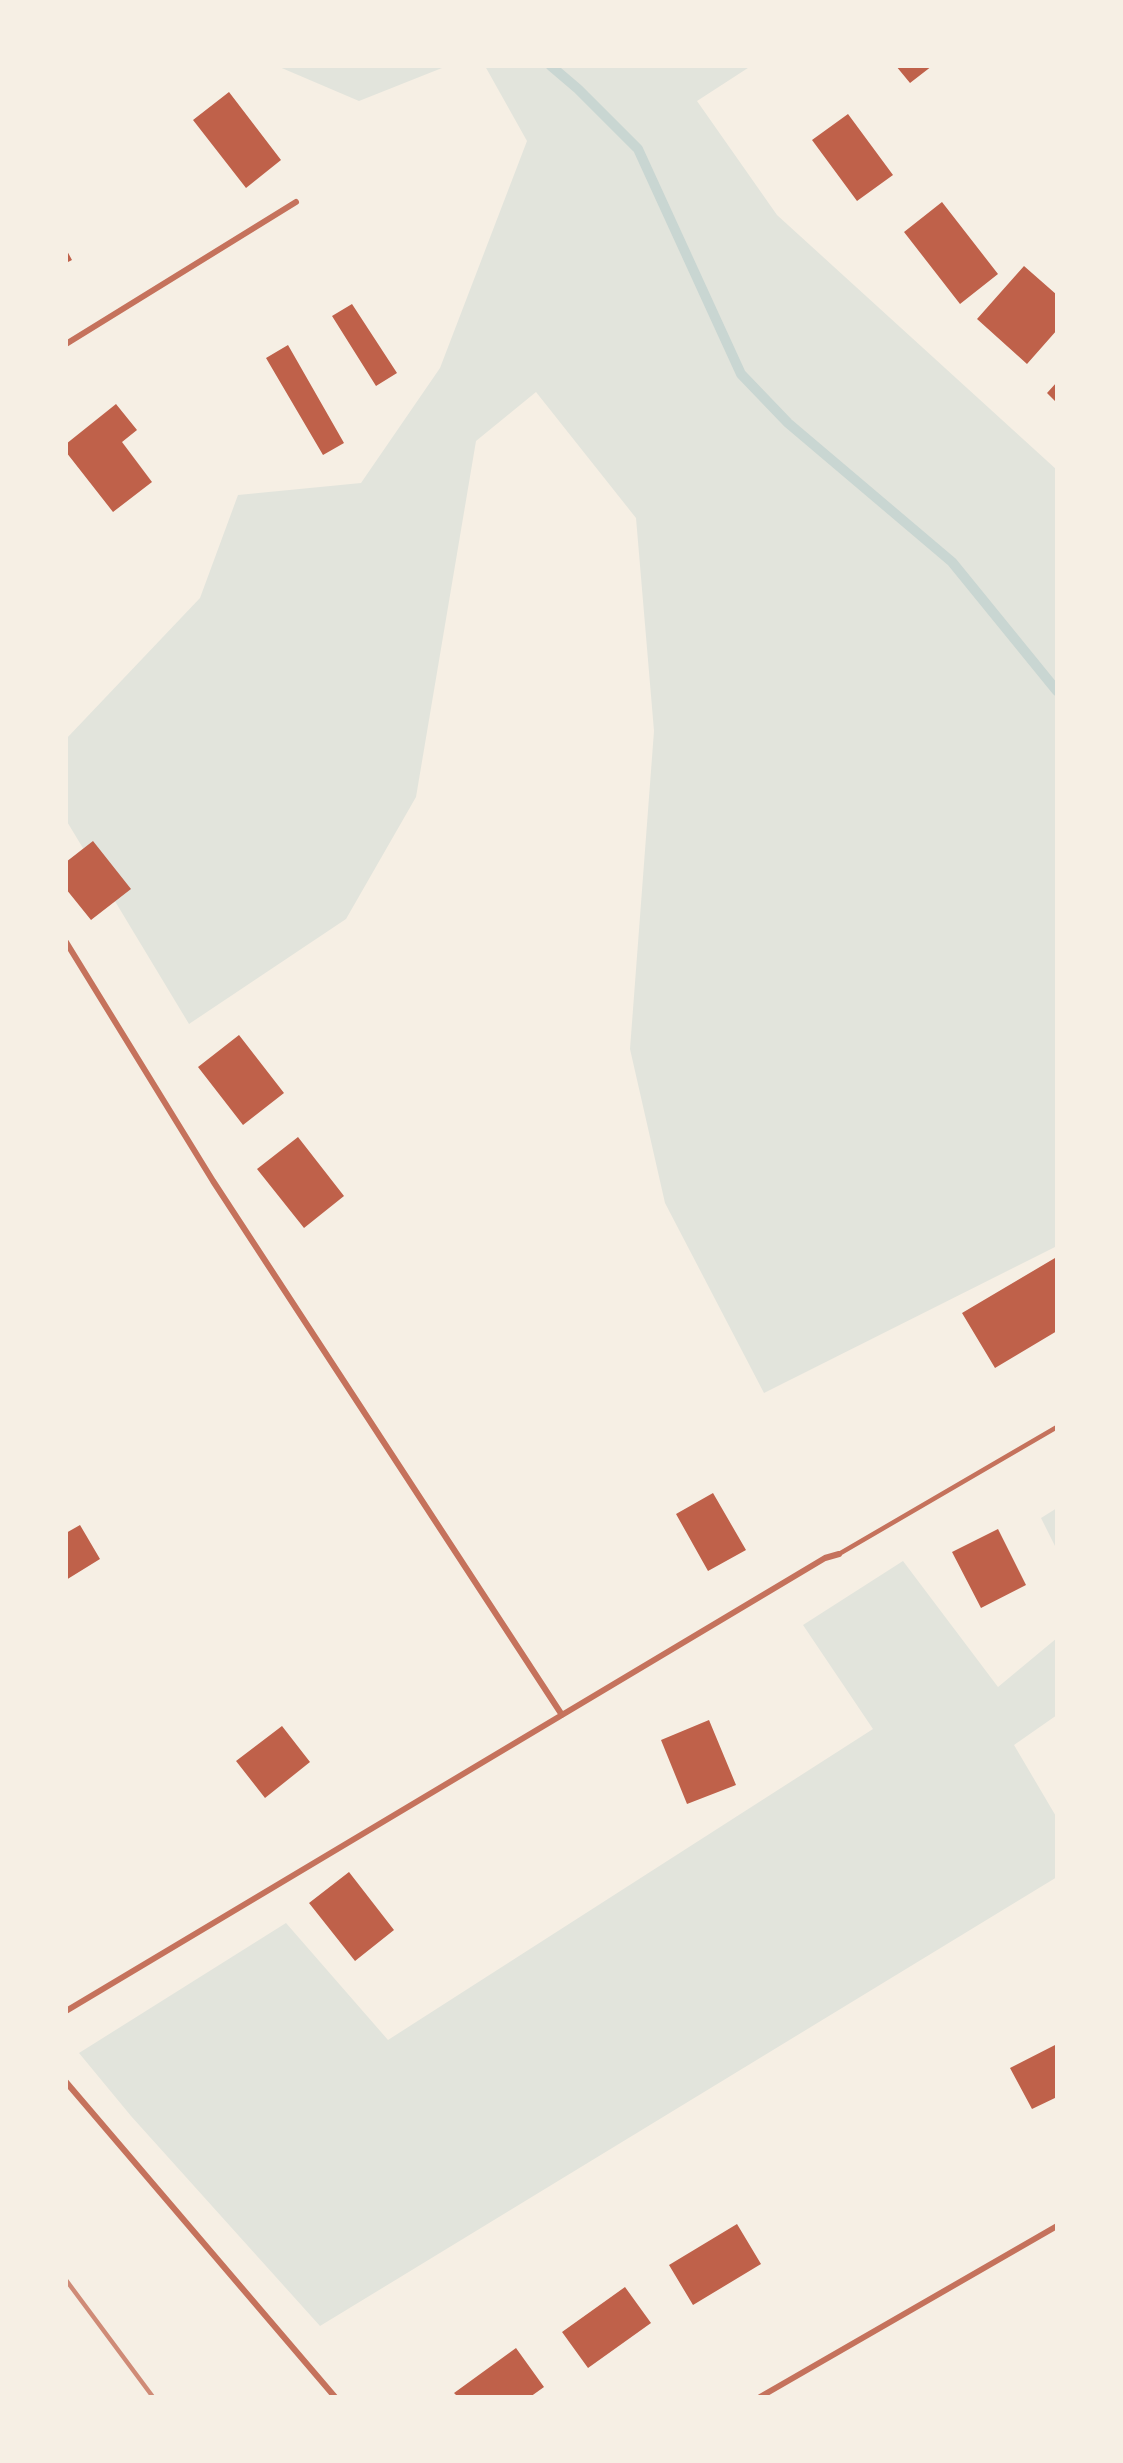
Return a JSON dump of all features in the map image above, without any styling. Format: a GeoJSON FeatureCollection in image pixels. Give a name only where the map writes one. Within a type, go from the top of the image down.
{"type":"FeatureCollection","features":[{"type":"Feature","properties":{"kind":"street"},"geometry":{"type":"LineString","coordinates":[[66,344],[296,202]]}},
{"type":"Feature","properties":{"kind":"street"},"geometry":{"type":"LineString","coordinates":[[66,942],[213,1180],[562,1715]]}},
{"type":"Feature","properties":{"kind":"street"},"geometry":{"type":"LineString","coordinates":[[66,2011],[825,1558],[839,1554]]}},
{"type":"Feature","properties":{"kind":"street"},"geometry":{"type":"LineString","coordinates":[[66,2082],[335,2397]]}},
{"type":"Feature","properties":{"kind":"street"},"geometry":{"type":"LineString","coordinates":[[760,2397],[1057,2226]]}},
{"type":"Feature","properties":{"kind":"lane"},"geometry":{"type":"LineString","coordinates":[[839,1554],[1057,1427]]}},
{"type":"Feature","properties":{"kind":"shaded area"},"geometry":{"type":"Polygon","coordinates":[[[277,66],[447,66],[359,101],[277,66]]]}},
{"type":"Feature","properties":{"kind":"shaded area"},"geometry":{"type":"Polygon","coordinates":[[[485,66],[751,66],[697,101],[777,215],[1057,470],[1057,1246],[764,1393],[665,1203],[630,1049],[654,731],[636,518],[536,392],[476,441],[416,797],[346,919],[189,1024],[66,820],[66,739],[200,598],[238,495],[361,483],[440,368],[527,141],[485,66]]]}},
{"type":"Feature","properties":{"kind":"shaded area"},"geometry":{"type":"Polygon","coordinates":[[[1057,1508],[1057,1550],[1041,1518],[1057,1508]]]}},
{"type":"Feature","properties":{"kind":"shaded area"},"geometry":{"type":"Polygon","coordinates":[[[903,1561],[998,1687],[1057,1638],[1057,1715],[1014,1745],[1057,1818],[1057,1877],[320,2326],[131,2116],[79,2053],[286,1923],[388,2040],[873,1729],[803,1625],[903,1561]]]}},
{"type":"Feature","properties":{"kind":"building"},"geometry":{"type":"Polygon","coordinates":[[[896,66],[932,66],[910,83],[896,66]]]}},
{"type":"Feature","properties":{"kind":"building"},"geometry":{"type":"Polygon","coordinates":[[[229,92],[281,160],[246,188],[193,120],[229,92]]]}},
{"type":"Feature","properties":{"kind":"building"},"geometry":{"type":"Polygon","coordinates":[[[848,114],[893,175],[857,201],[812,140],[848,114]]]}},
{"type":"Feature","properties":{"kind":"building"},"geometry":{"type":"Polygon","coordinates":[[[942,202],[998,274],[960,304],[904,232],[942,202]]]}},
{"type":"Feature","properties":{"kind":"building"},"geometry":{"type":"Polygon","coordinates":[[[66,249],[72,260],[66,263],[66,249]]]}},
{"type":"Feature","properties":{"kind":"building"},"geometry":{"type":"Polygon","coordinates":[[[1024,266],[1057,295],[1057,330],[1027,364],[977,319],[1024,266]]]}},
{"type":"Feature","properties":{"kind":"building"},"geometry":{"type":"Polygon","coordinates":[[[352,304],[397,373],[376,386],[332,316],[352,304]]]}},
{"type":"Feature","properties":{"kind":"building"},"geometry":{"type":"Polygon","coordinates":[[[288,345],[344,443],[323,455],[266,358],[288,345]]]}},
{"type":"Feature","properties":{"kind":"building"},"geometry":{"type":"Polygon","coordinates":[[[1057,382],[1057,403],[1047,393],[1057,382]]]}},
{"type":"Feature","properties":{"kind":"building"},"geometry":{"type":"Polygon","coordinates":[[[116,404],[137,430],[122,442],[152,482],[113,512],[66,452],[66,444],[116,404]]]}},
{"type":"Feature","properties":{"kind":"building"},"geometry":{"type":"Polygon","coordinates":[[[93,841],[131,889],[91,920],[66,889],[66,862],[93,841]]]}},
{"type":"Feature","properties":{"kind":"building"},"geometry":{"type":"Polygon","coordinates":[[[239,1035],[284,1093],[243,1125],[198,1067],[239,1035]]]}},
{"type":"Feature","properties":{"kind":"building"},"geometry":{"type":"Polygon","coordinates":[[[298,1137],[344,1196],[304,1228],[257,1169],[298,1137]]]}},
{"type":"Feature","properties":{"kind":"building"},"geometry":{"type":"Polygon","coordinates":[[[1055,1258],[1057,1262],[1057,1331],[995,1368],[962,1313],[1055,1258]]]}},
{"type":"Feature","properties":{"kind":"building"},"geometry":{"type":"Polygon","coordinates":[[[713,1493],[746,1550],[708,1571],[676,1514],[713,1493]]]}},
{"type":"Feature","properties":{"kind":"building"},"geometry":{"type":"Polygon","coordinates":[[[80,1525],[100,1559],[66,1580],[66,1533],[80,1525]]]}},
{"type":"Feature","properties":{"kind":"building"},"geometry":{"type":"Polygon","coordinates":[[[998,1529],[1026,1585],[981,1608],[952,1552],[998,1529]]]}},
{"type":"Feature","properties":{"kind":"building"},"geometry":{"type":"Polygon","coordinates":[[[709,1720],[736,1785],[687,1804],[661,1740],[709,1720]]]}},
{"type":"Feature","properties":{"kind":"building"},"geometry":{"type":"Polygon","coordinates":[[[282,1726],[310,1762],[265,1798],[236,1761],[282,1726]]]}},
{"type":"Feature","properties":{"kind":"building"},"geometry":{"type":"Polygon","coordinates":[[[349,1872],[394,1930],[355,1961],[309,1903],[349,1872]]]}},
{"type":"Feature","properties":{"kind":"building"},"geometry":{"type":"Polygon","coordinates":[[[1057,2044],[1057,2097],[1032,2109],[1010,2068],[1057,2044]]]}},
{"type":"Feature","properties":{"kind":"building"},"geometry":{"type":"Polygon","coordinates":[[[737,2224],[761,2264],[693,2305],[669,2265],[737,2224]]]}},
{"type":"Feature","properties":{"kind":"building"},"geometry":{"type":"Polygon","coordinates":[[[625,2287],[651,2323],[588,2368],[562,2332],[625,2287]]]}},
{"type":"Feature","properties":{"kind":"building"},"geometry":{"type":"Polygon","coordinates":[[[516,2348],[544,2387],[530,2397],[458,2397],[454,2393],[516,2348]]]}},
{"type":"Feature","properties":{"kind":"waterway"},"geometry":{"type":"LineString","coordinates":[[551,66],[578,89],[638,149],[741,374],[788,423],[952,562],[1057,691]]}},
{"type":"Feature","properties":{"kind":"railway"},"geometry":{"type":"LineString","coordinates":[[66,2280],[153,2397]]}}]}
